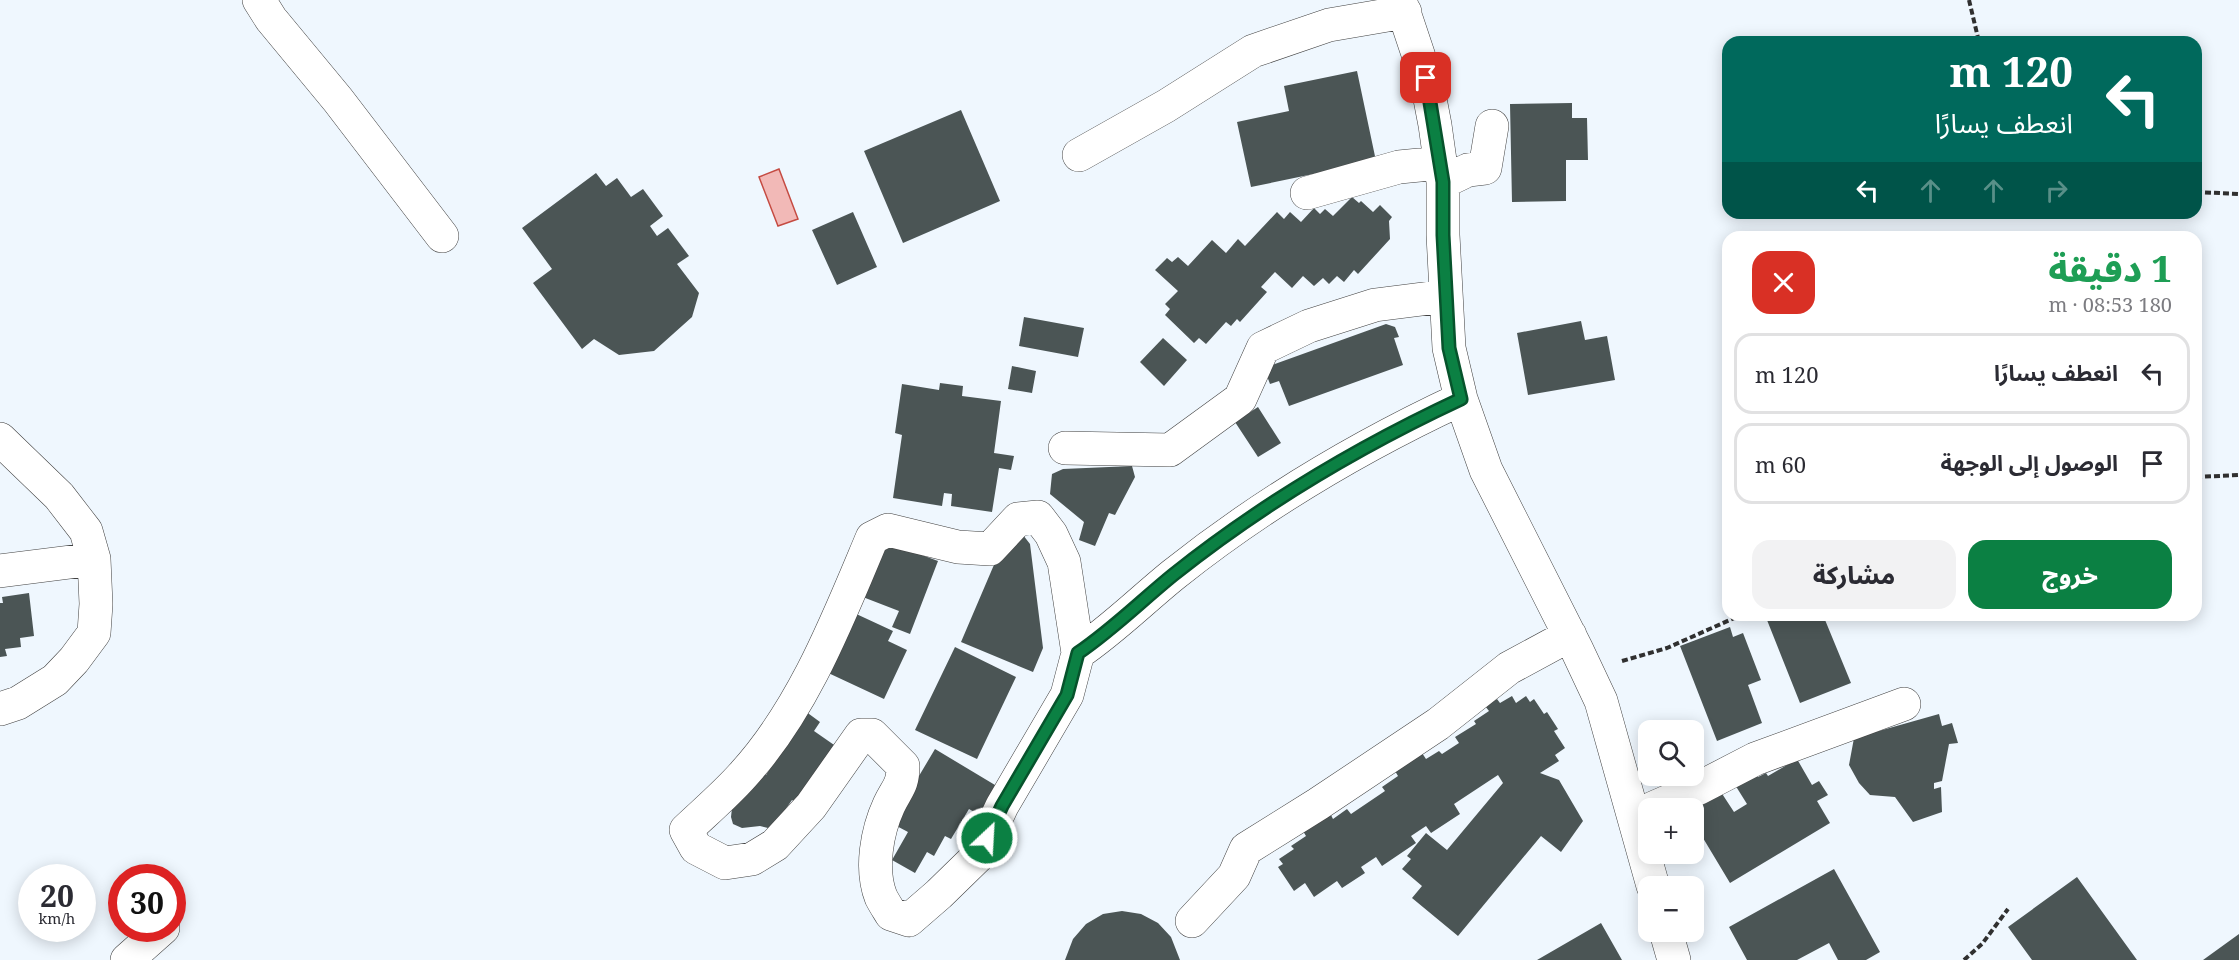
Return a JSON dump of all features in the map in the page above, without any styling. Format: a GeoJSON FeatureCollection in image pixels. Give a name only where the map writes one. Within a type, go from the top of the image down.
{"type":"FeatureCollection","features":[{"type":"Feature","properties":{"kind":"street"},"geometry":{"type":"LineString","coordinates":[[259,0],[271,19],[338,100],[442,236]]}},
{"type":"Feature","properties":{"kind":"street"},"geometry":{"type":"LineString","coordinates":[[1079,155],[1166,106],[1253,51],[1329,26],[1403,6],[1426,78],[1442,172],[1449,348],[1461,399],[1486,470],[1570,635],[1600,700],[1639,798]]}},
{"type":"Feature","properties":{"kind":"street"},"geometry":{"type":"LineString","coordinates":[[1307,193],[1399,167],[1442,172],[1485,168],[1492,126]]}},
{"type":"Feature","properties":{"kind":"street"},"geometry":{"type":"LineString","coordinates":[[1065,448],[1170,450],[1240,399],[1263,348],[1309,326],[1375,305],[1446,296]]}},
{"type":"Feature","properties":{"kind":"street"},"geometry":{"type":"LineString","coordinates":[[1078,653],[1064,562],[1051,534],[1038,517],[1018,519],[990,549],[958,547],[888,530],[872,538],[825,647],[776,732],[743,775],[686,830],[696,848],[725,863],[752,859],[775,845],[811,806],[861,735],[872,735],[903,766],[903,781],[888,806],[878,839],[876,867],[881,897],[891,914],[909,920],[979,855],[1002,806],[1067,695],[1078,653],[1108,633],[1173,575],[1290,490],[1400,428],[1461,399]]}},
{"type":"Feature","properties":{"kind":"street"},"geometry":{"type":"LineString","coordinates":[[0,439],[59,496],[86,531],[94,559],[96,604],[94,633],[74,660],[55,680],[18,703],[0,709]]}},
{"type":"Feature","properties":{"kind":"street"},"geometry":{"type":"LineString","coordinates":[[0,571],[94,559]]}},
{"type":"Feature","properties":{"kind":"street"},"geometry":{"type":"LineString","coordinates":[[1192,921],[1234,876],[1246,849],[1438,724],[1509,668],[1570,635]]}},
{"type":"Feature","properties":{"kind":"street"},"geometry":{"type":"LineString","coordinates":[[1676,798],[1755,759],[1904,704]]}},
{"type":"Feature","properties":{"kind":"street"},"geometry":{"type":"LineString","coordinates":[[127,960],[147,942]]}},
{"type":"Feature","properties":{"kind":"street"},"geometry":{"type":"LineString","coordinates":[[1669,942],[1674,960]]}},
{"type":"Feature","properties":{"kind":"path"},"geometry":{"type":"LineString","coordinates":[[1969,0],[1978,36]]}},
{"type":"Feature","properties":{"kind":"path"},"geometry":{"type":"LineString","coordinates":[[2202,192],[2239,195]]}},
{"type":"Feature","properties":{"kind":"path"},"geometry":{"type":"LineString","coordinates":[[2202,477],[2239,475]]}},
{"type":"Feature","properties":{"kind":"path"},"geometry":{"type":"LineString","coordinates":[[1587,672],[1667,648],[1728,621]]}},
{"type":"Feature","properties":{"kind":"path"},"geometry":{"type":"LineString","coordinates":[[1964,960],[1983,944],[2008,909]]}},
{"type":"Feature","properties":{"kind":"shaded area"},"geometry":{"type":"Polygon","coordinates":[[[779,169],[798,219],[778,226],[759,177],[779,169]]]}},
{"type":"Feature","properties":{"kind":"building"},"geometry":{"type":"Polygon","coordinates":[[[1357,71],[1376,161],[1251,187],[1237,122],[1289,111],[1284,86],[1357,71]]]}},
{"type":"Feature","properties":{"kind":"building"},"geometry":{"type":"Polygon","coordinates":[[[1572,103],[1572,118],[1587,118],[1588,160],[1566,160],[1566,201],[1512,202],[1510,104],[1572,103]]]}},
{"type":"Feature","properties":{"kind":"building"},"geometry":{"type":"Polygon","coordinates":[[[961,110],[1000,201],[903,243],[864,151],[961,110]]]}},
{"type":"Feature","properties":{"kind":"building"},"geometry":{"type":"Polygon","coordinates":[[[596,173],[606,186],[617,178],[631,197],[643,189],[663,216],[650,226],[657,236],[668,228],[689,256],[677,264],[699,293],[692,317],[654,351],[619,355],[594,339],[582,349],[533,283],[552,269],[522,228],[596,173]]]}},
{"type":"Feature","properties":{"kind":"building"},"geometry":{"type":"Polygon","coordinates":[[[1352,197],[1359,203],[1361,201],[1373,212],[1380,205],[1392,217],[1389,221],[1390,239],[1358,274],[1354,270],[1344,282],[1337,276],[1329,284],[1323,278],[1314,286],[1303,276],[1292,288],[1275,272],[1261,287],[1267,292],[1240,322],[1237,319],[1231,326],[1226,322],[1206,344],[1199,338],[1194,343],[1165,315],[1170,309],[1165,304],[1178,291],[1155,270],[1167,258],[1172,262],[1178,257],[1188,266],[1212,240],[1226,253],[1238,239],[1245,246],[1277,212],[1284,219],[1290,212],[1301,222],[1314,208],[1320,214],[1325,209],[1333,216],[1352,197]]]}},
{"type":"Feature","properties":{"kind":"building"},"geometry":{"type":"Polygon","coordinates":[[[853,212],[877,267],[837,285],[812,230],[853,212]]]}},
{"type":"Feature","properties":{"kind":"building"},"geometry":{"type":"Polygon","coordinates":[[[1024,317],[1084,328],[1078,357],[1019,346],[1024,317]]]}},
{"type":"Feature","properties":{"kind":"building"},"geometry":{"type":"Polygon","coordinates":[[[1581,321],[1585,340],[1607,336],[1615,380],[1528,395],[1517,333],[1581,321]]]}},
{"type":"Feature","properties":{"kind":"building"},"geometry":{"type":"Polygon","coordinates":[[[1386,324],[1395,327],[1399,337],[1394,338],[1403,365],[1289,406],[1279,381],[1270,384],[1264,368],[1386,324]]]}},
{"type":"Feature","properties":{"kind":"building"},"geometry":{"type":"Polygon","coordinates":[[[1163,338],[1187,360],[1164,386],[1140,362],[1163,338]]]}},
{"type":"Feature","properties":{"kind":"building"},"geometry":{"type":"Polygon","coordinates":[[[1012,366],[1036,371],[1032,393],[1008,389],[1012,366]]]}},
{"type":"Feature","properties":{"kind":"building"},"geometry":{"type":"Polygon","coordinates":[[[940,383],[963,386],[962,396],[1001,401],[994,453],[1014,456],[1011,470],[999,468],[992,512],[951,506],[952,494],[944,493],[942,506],[893,498],[902,435],[895,433],[902,384],[939,390],[940,383]]]}},
{"type":"Feature","properties":{"kind":"building"},"geometry":{"type":"Polygon","coordinates":[[[1258,407],[1281,443],[1258,457],[1235,422],[1258,407]]]}},
{"type":"Feature","properties":{"kind":"building"},"geometry":{"type":"Polygon","coordinates":[[[1132,466],[1135,477],[1115,515],[1109,513],[1095,546],[1079,540],[1084,522],[1050,494],[1052,474],[1063,469],[1132,466]]]}},
{"type":"Feature","properties":{"kind":"building"},"geometry":{"type":"Polygon","coordinates":[[[1023,535],[1030,544],[1043,648],[1033,672],[961,642],[1005,539],[1023,535]]]}},
{"type":"Feature","properties":{"kind":"building"},"geometry":{"type":"Polygon","coordinates":[[[876,542],[938,561],[910,634],[892,627],[899,611],[855,594],[876,542]]]}},
{"type":"Feature","properties":{"kind":"building"},"geometry":{"type":"Polygon","coordinates":[[[29,593],[34,636],[20,638],[21,647],[5,649],[7,656],[0,657],[2,597],[29,593]]]}},
{"type":"Feature","properties":{"kind":"building"},"geometry":{"type":"Polygon","coordinates":[[[852,612],[893,631],[888,641],[907,650],[884,699],[824,671],[852,612]]]}},
{"type":"Feature","properties":{"kind":"building"},"geometry":{"type":"Polygon","coordinates":[[[1767,621],[1825,621],[1851,683],[1800,703],[1767,621]]]}},
{"type":"Feature","properties":{"kind":"building"},"geometry":{"type":"Polygon","coordinates":[[[1730,627],[1733,637],[1743,633],[1761,680],[1748,685],[1762,723],[1717,741],[1680,646],[1730,627]]]}},
{"type":"Feature","properties":{"kind":"building"},"geometry":{"type":"Polygon","coordinates":[[[955,647],[1016,677],[977,759],[915,730],[955,647]]]}},
{"type":"Feature","properties":{"kind":"building"},"geometry":{"type":"Polygon","coordinates":[[[1512,696],[1516,703],[1526,696],[1530,702],[1534,699],[1544,714],[1547,712],[1558,729],[1554,731],[1565,748],[1555,755],[1559,761],[1540,773],[1559,780],[1583,821],[1561,852],[1541,836],[1458,936],[1412,898],[1422,886],[1402,869],[1411,859],[1407,856],[1426,833],[1447,850],[1503,783],[1498,775],[1454,804],[1460,814],[1431,833],[1426,826],[1411,836],[1416,843],[1382,866],[1376,857],[1361,867],[1365,873],[1342,888],[1337,881],[1314,897],[1305,883],[1294,891],[1278,867],[1283,864],[1279,859],[1294,849],[1291,846],[1306,836],[1303,831],[1330,813],[1333,819],[1347,809],[1351,814],[1385,791],[1382,787],[1398,776],[1395,771],[1422,753],[1426,759],[1439,751],[1442,754],[1459,743],[1455,737],[1476,724],[1474,721],[1489,711],[1485,706],[1497,699],[1500,703],[1512,696]]]}},
{"type":"Feature","properties":{"kind":"building"},"geometry":{"type":"Polygon","coordinates":[[[805,711],[820,722],[814,731],[837,747],[799,805],[792,800],[772,829],[760,826],[742,828],[733,824],[732,808],[758,770],[766,775],[805,711]]]}},
{"type":"Feature","properties":{"kind":"building"},"geometry":{"type":"Polygon","coordinates":[[[1939,714],[1942,726],[1952,723],[1958,743],[1949,744],[1942,781],[1934,783],[1934,789],[1941,787],[1942,812],[1913,822],[1895,797],[1870,795],[1859,783],[1849,765],[1854,738],[1939,714]]]}},
{"type":"Feature","properties":{"kind":"building"},"geometry":{"type":"Polygon","coordinates":[[[935,749],[1000,788],[983,817],[969,809],[951,839],[945,836],[934,856],[927,852],[915,873],[892,860],[908,832],[891,823],[935,749]]]}},
{"type":"Feature","properties":{"kind":"building"},"geometry":{"type":"Polygon","coordinates":[[[1797,759],[1812,785],[1819,781],[1828,795],[1817,801],[1830,823],[1730,883],[1704,840],[1704,798],[1700,798],[1717,786],[1734,812],[1747,804],[1732,780],[1752,768],[1758,777],[1766,773],[1768,776],[1797,759]]]}},
{"type":"Feature","properties":{"kind":"building"},"geometry":{"type":"Polygon","coordinates":[[[1834,869],[1880,952],[1866,960],[1838,960],[1829,943],[1797,960],[1747,960],[1729,927],[1834,869]]]}},
{"type":"Feature","properties":{"kind":"building"},"geometry":{"type":"Polygon","coordinates":[[[2077,877],[2137,960],[2032,960],[2008,927],[2077,877]]]}},
{"type":"Feature","properties":{"kind":"building"},"geometry":{"type":"Polygon","coordinates":[[[1122,911],[1141,914],[1158,923],[1171,937],[1180,960],[1065,960],[1073,939],[1086,924],[1103,914],[1122,911]]]}},
{"type":"Feature","properties":{"kind":"building"},"geometry":{"type":"Polygon","coordinates":[[[1601,923],[1622,960],[1537,960],[1601,923]]]}},
{"type":"Feature","properties":{"kind":"building"},"geometry":{"type":"Polygon","coordinates":[[[2239,934],[2239,960],[2203,960],[2239,934]]]}},
{"type":"Feature","properties":{"kind":"route"},"geometry":{"type":"LineString","coordinates":[[987,838],[1002,806],[1067,695],[1078,653],[1108,633],[1173,575],[1290,490],[1400,428],[1461,399],[1449,348],[1443,235],[1443,182],[1426,78]]}}]}
